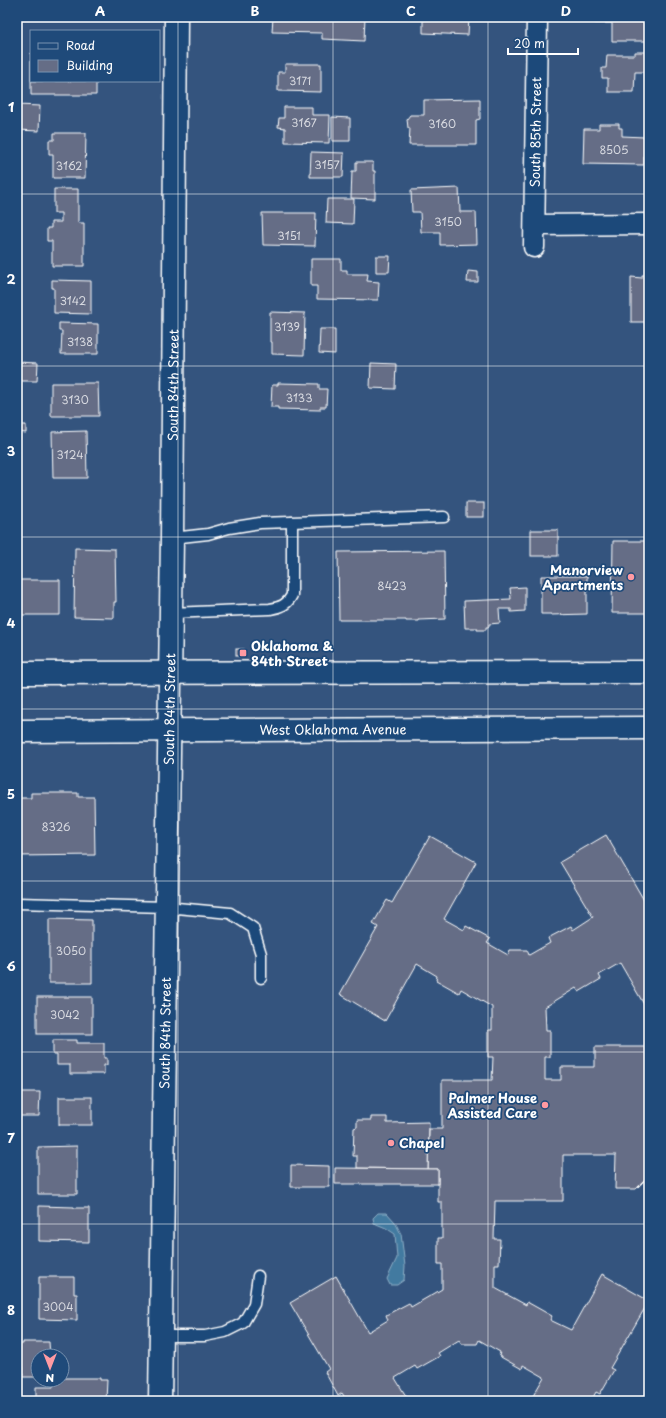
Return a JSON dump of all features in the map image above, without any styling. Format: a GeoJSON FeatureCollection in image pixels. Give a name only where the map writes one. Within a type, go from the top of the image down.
{"type":"FeatureCollection","features":[{"type":"Feature","properties":{"kind":"street","name":"South 84th Street"},"geometry":{"type":"LineString","coordinates":[[160,1401],[172,538],[176,17]]}},
{"type":"Feature","properties":{"kind":"street","name":"South 85th Street"},"geometry":{"type":"LineString","coordinates":[[534,247],[537,17]]}},
{"type":"Feature","properties":{"kind":"street"},"geometry":{"type":"LineString","coordinates":[[535,226],[649,224]]}},
{"type":"Feature","properties":{"kind":"street"},"geometry":{"type":"LineString","coordinates":[[17,673],[649,672]]}},
{"type":"Feature","properties":{"kind":"street","name":"West Oklahoma Avenue"},"geometry":{"type":"LineString","coordinates":[[17,731],[649,728]]}},
{"type":"Feature","properties":{"kind":"lane"},"geometry":{"type":"LineString","coordinates":[[172,538],[208,534],[229,528],[260,523],[444,517]]}},
{"type":"Feature","properties":{"kind":"lane"},"geometry":{"type":"LineString","coordinates":[[171,612],[280,608],[288,602],[292,595],[292,522]]}},
{"type":"Feature","properties":{"kind":"lane"},"geometry":{"type":"LineString","coordinates":[[17,903],[166,907],[230,913],[253,928],[260,954],[260,978]]}},
{"type":"Feature","properties":{"kind":"lane"},"geometry":{"type":"LineString","coordinates":[[161,1336],[205,1336],[218,1334],[243,1323],[254,1304],[258,1276]]}},
{"type":"Feature","properties":{"kind":"water"},"geometry":{"type":"Polygon","coordinates":[[[378,1213],[387,1213],[395,1222],[401,1234],[405,1266],[404,1280],[397,1285],[390,1285],[387,1279],[397,1258],[395,1234],[374,1223],[373,1218],[378,1213]]]}},
{"type":"Feature","properties":{"kind":"building"},"geometry":{"type":"Polygon","coordinates":[[[273,17],[365,17],[364,41],[322,39],[322,33],[272,32],[273,17]]]}},
{"type":"Feature","properties":{"kind":"building"},"geometry":{"type":"Polygon","coordinates":[[[423,17],[469,17],[468,35],[423,33],[423,17]]]}},
{"type":"Feature","properties":{"kind":"building"},"geometry":{"type":"Polygon","coordinates":[[[595,17],[649,17],[649,41],[612,41],[612,23],[595,23],[595,17]]]}},
{"type":"Feature","properties":{"kind":"building"},"geometry":{"type":"Polygon","coordinates":[[[635,52],[649,52],[649,72],[635,72],[634,92],[608,92],[608,78],[602,78],[602,68],[606,68],[607,55],[635,55],[635,52]]]}},
{"type":"Feature","properties":{"kind":"building"},"geometry":{"type":"Polygon","coordinates":[[[285,64],[321,64],[321,92],[278,91],[278,72],[285,72],[285,64]]]}},
{"type":"Feature","properties":{"kind":"building"},"geometry":{"type":"Polygon","coordinates":[[[31,82],[96,82],[96,95],[31,95],[31,82]]]}},
{"type":"Feature","properties":{"kind":"building"},"geometry":{"type":"Polygon","coordinates":[[[480,99],[480,119],[476,120],[476,145],[409,145],[410,128],[408,128],[407,119],[410,115],[424,115],[424,100],[480,99]]]}},
{"type":"Feature","properties":{"kind":"building"},"geometry":{"type":"Polygon","coordinates":[[[17,105],[40,106],[39,131],[17,130],[17,105]]]}},
{"type":"Feature","properties":{"kind":"building"},"geometry":{"type":"Polygon","coordinates":[[[284,107],[312,107],[312,115],[330,115],[329,143],[285,142],[285,128],[278,127],[279,118],[284,118],[284,107]]]}},
{"type":"Feature","properties":{"kind":"building"},"geometry":{"type":"Polygon","coordinates":[[[332,117],[350,118],[350,141],[332,141],[332,117]]]}},
{"type":"Feature","properties":{"kind":"building"},"geometry":{"type":"Polygon","coordinates":[[[599,124],[619,124],[619,128],[622,128],[622,136],[644,137],[644,165],[583,164],[584,129],[599,129],[599,124]]]}},
{"type":"Feature","properties":{"kind":"building"},"geometry":{"type":"Polygon","coordinates":[[[54,133],[86,133],[85,178],[53,178],[53,154],[49,154],[49,140],[54,140],[54,133]]]}},
{"type":"Feature","properties":{"kind":"building"},"geometry":{"type":"Polygon","coordinates":[[[311,152],[344,153],[343,177],[310,177],[311,152]]]}},
{"type":"Feature","properties":{"kind":"building"},"geometry":{"type":"Polygon","coordinates":[[[356,162],[373,162],[373,171],[375,171],[375,199],[351,198],[352,171],[356,171],[356,162]]]}},
{"type":"Feature","properties":{"kind":"building"},"geometry":{"type":"Polygon","coordinates":[[[459,188],[460,212],[476,212],[477,244],[440,245],[440,232],[421,232],[420,212],[412,212],[411,190],[459,188]]]}},
{"type":"Feature","properties":{"kind":"building"},"geometry":{"type":"Polygon","coordinates":[[[54,189],[78,189],[78,223],[84,223],[84,266],[52,266],[52,241],[47,241],[47,228],[51,228],[51,222],[61,222],[61,213],[54,213],[54,189]]]}},
{"type":"Feature","properties":{"kind":"building"},"geometry":{"type":"Polygon","coordinates":[[[327,199],[354,199],[353,224],[326,223],[327,199]]]}},
{"type":"Feature","properties":{"kind":"building"},"geometry":{"type":"Polygon","coordinates":[[[262,213],[316,213],[315,246],[263,245],[262,213]]]}},
{"type":"Feature","properties":{"kind":"building"},"geometry":{"type":"Polygon","coordinates":[[[376,256],[390,256],[389,272],[376,272],[376,256]]]}},
{"type":"Feature","properties":{"kind":"building"},"geometry":{"type":"Polygon","coordinates":[[[311,259],[341,259],[341,270],[347,270],[347,274],[368,274],[367,281],[379,282],[378,300],[317,299],[317,286],[311,286],[311,259]]]}},
{"type":"Feature","properties":{"kind":"building"},"geometry":{"type":"Polygon","coordinates":[[[468,271],[478,272],[478,282],[467,282],[468,271]]]}},
{"type":"Feature","properties":{"kind":"building"},"geometry":{"type":"Polygon","coordinates":[[[642,275],[649,275],[649,322],[631,322],[631,277],[642,278],[642,275]]]}},
{"type":"Feature","properties":{"kind":"building"},"geometry":{"type":"Polygon","coordinates":[[[52,280],[91,281],[91,314],[54,313],[54,288],[52,288],[52,280]]]}},
{"type":"Feature","properties":{"kind":"building"},"geometry":{"type":"Polygon","coordinates":[[[270,312],[305,313],[304,355],[272,354],[272,342],[270,342],[270,312]]]}},
{"type":"Feature","properties":{"kind":"building"},"geometry":{"type":"Polygon","coordinates":[[[59,323],[98,324],[98,354],[61,354],[62,331],[59,331],[59,323]]]}},
{"type":"Feature","properties":{"kind":"building"},"geometry":{"type":"Polygon","coordinates":[[[320,329],[335,329],[335,354],[319,353],[320,329]]]}},
{"type":"Feature","properties":{"kind":"building"},"geometry":{"type":"Polygon","coordinates":[[[17,362],[38,363],[37,381],[17,381],[17,362]]]}},
{"type":"Feature","properties":{"kind":"building"},"geometry":{"type":"Polygon","coordinates":[[[371,363],[396,364],[395,389],[370,388],[371,363]]]}},
{"type":"Feature","properties":{"kind":"building"},"geometry":{"type":"Polygon","coordinates":[[[51,383],[98,383],[99,416],[51,416],[51,383]]]}},
{"type":"Feature","properties":{"kind":"building"},"geometry":{"type":"Polygon","coordinates":[[[278,383],[319,384],[319,389],[327,389],[326,407],[320,407],[320,410],[278,409],[278,407],[271,407],[272,385],[278,385],[278,383]]]}},
{"type":"Feature","properties":{"kind":"building"},"geometry":{"type":"Polygon","coordinates":[[[17,425],[26,425],[26,433],[17,432],[17,425]]]}},
{"type":"Feature","properties":{"kind":"building"},"geometry":{"type":"Polygon","coordinates":[[[86,431],[87,478],[53,478],[52,432],[86,431]]]}},
{"type":"Feature","properties":{"kind":"building"},"geometry":{"type":"Polygon","coordinates":[[[466,503],[484,503],[484,517],[466,517],[466,503]]]}},
{"type":"Feature","properties":{"kind":"building"},"geometry":{"type":"Polygon","coordinates":[[[531,530],[558,530],[558,556],[531,556],[531,530]]]}},
{"type":"Feature","properties":{"kind":"building","name":"Manorview Apartments"},"geometry":{"type":"Polygon","coordinates":[[[613,541],[649,541],[649,613],[612,613],[613,541]]]}},
{"type":"Feature","properties":{"kind":"building"},"geometry":{"type":"Polygon","coordinates":[[[75,548],[115,549],[116,602],[114,602],[114,618],[74,617],[75,548]]]}},
{"type":"Feature","properties":{"kind":"building"},"geometry":{"type":"Polygon","coordinates":[[[444,551],[445,619],[419,621],[339,620],[338,552],[444,551]]]}},
{"type":"Feature","properties":{"kind":"building"},"geometry":{"type":"Polygon","coordinates":[[[541,576],[587,576],[587,614],[541,614],[541,576]]]}},
{"type":"Feature","properties":{"kind":"building"},"geometry":{"type":"Polygon","coordinates":[[[19,580],[60,580],[60,615],[18,615],[17,590],[19,590],[19,580]]]}},
{"type":"Feature","properties":{"kind":"building"},"geometry":{"type":"Polygon","coordinates":[[[525,587],[525,611],[511,612],[511,609],[499,609],[500,623],[489,624],[489,627],[486,627],[486,630],[465,628],[464,601],[511,599],[510,588],[525,587]]]}},
{"type":"Feature","properties":{"kind":"building"},"geometry":{"type":"Polygon","coordinates":[[[236,649],[244,649],[244,656],[236,656],[236,649]]]}},
{"type":"Feature","properties":{"kind":"building"},"geometry":{"type":"Polygon","coordinates":[[[31,793],[78,793],[78,797],[94,797],[95,855],[17,856],[17,798],[31,798],[31,793]]]}},
{"type":"Feature","properties":{"kind":"building","name":"Palmer House Assisted Care"},"geometry":{"type":"Polygon","coordinates":[[[606,835],[645,902],[649,900],[649,1013],[620,963],[599,975],[601,979],[579,992],[576,988],[545,1007],[546,1030],[550,1030],[550,1057],[545,1057],[545,1080],[561,1080],[561,1067],[595,1067],[595,1047],[649,1047],[649,1176],[636,1189],[615,1189],[616,1155],[563,1155],[563,1201],[495,1201],[494,1239],[500,1239],[499,1264],[495,1264],[495,1288],[526,1305],[527,1302],[552,1316],[550,1320],[571,1330],[602,1274],[649,1301],[610,1368],[614,1370],[600,1394],[596,1392],[591,1401],[530,1401],[544,1377],[523,1365],[522,1369],[499,1356],[500,1352],[479,1340],[477,1344],[462,1344],[459,1340],[438,1353],[440,1356],[417,1369],[415,1366],[395,1378],[409,1401],[347,1401],[342,1393],[338,1396],[325,1372],[329,1369],[290,1303],[336,1276],[368,1332],[388,1320],[386,1315],[409,1303],[411,1307],[442,1289],[442,1264],[438,1264],[438,1238],[442,1238],[442,1202],[438,1202],[438,1169],[428,1169],[429,1129],[442,1129],[442,1080],[492,1080],[493,1057],[488,1057],[488,1030],[492,1030],[492,1007],[461,989],[459,993],[436,980],[437,976],[417,964],[385,1021],[340,994],[378,927],[373,924],[387,900],[392,903],[430,836],[476,862],[444,919],[464,930],[466,926],[490,939],[487,943],[508,955],[510,950],[527,950],[529,955],[550,943],[548,938],[571,926],[573,930],[593,917],[560,862],[606,835]]]}},
{"type":"Feature","properties":{"kind":"building"},"geometry":{"type":"Polygon","coordinates":[[[49,919],[92,920],[92,983],[49,983],[49,919]]]}},
{"type":"Feature","properties":{"kind":"building"},"geometry":{"type":"Polygon","coordinates":[[[37,997],[92,997],[92,1034],[37,1034],[37,997]]]}},
{"type":"Feature","properties":{"kind":"building"},"geometry":{"type":"Polygon","coordinates":[[[53,1040],[77,1040],[77,1043],[104,1043],[104,1058],[107,1058],[107,1065],[104,1065],[104,1074],[70,1074],[70,1065],[57,1065],[57,1055],[53,1055],[53,1040]]]}},
{"type":"Feature","properties":{"kind":"building"},"geometry":{"type":"Polygon","coordinates":[[[17,1092],[40,1092],[39,1116],[17,1116],[17,1092]]]}},
{"type":"Feature","properties":{"kind":"building"},"geometry":{"type":"Polygon","coordinates":[[[59,1097],[92,1097],[92,1125],[59,1125],[59,1097]]]}},
{"type":"Feature","properties":{"kind":"building","name":"Chapel"},"geometry":{"type":"Polygon","coordinates":[[[371,1117],[387,1117],[387,1123],[429,1122],[428,1169],[357,1168],[357,1156],[353,1156],[354,1128],[357,1127],[357,1120],[371,1120],[371,1117]]]}},
{"type":"Feature","properties":{"kind":"building"},"geometry":{"type":"Polygon","coordinates":[[[77,1146],[77,1194],[38,1194],[38,1147],[77,1146]]]}},
{"type":"Feature","properties":{"kind":"building"},"geometry":{"type":"Polygon","coordinates":[[[291,1165],[329,1166],[329,1187],[291,1187],[291,1165]]]}},
{"type":"Feature","properties":{"kind":"building"},"geometry":{"type":"Polygon","coordinates":[[[335,1168],[438,1169],[438,1184],[335,1184],[335,1168]]]}},
{"type":"Feature","properties":{"kind":"building"},"geometry":{"type":"Polygon","coordinates":[[[39,1206],[89,1208],[89,1242],[39,1241],[39,1206]]]}},
{"type":"Feature","properties":{"kind":"building"},"geometry":{"type":"Polygon","coordinates":[[[39,1277],[74,1277],[74,1294],[77,1294],[77,1320],[39,1319],[39,1277]]]}},
{"type":"Feature","properties":{"kind":"building"},"geometry":{"type":"Polygon","coordinates":[[[23,1342],[49,1342],[49,1348],[30,1348],[30,1377],[23,1377],[23,1367],[17,1367],[17,1344],[23,1344],[23,1342]]]}},
{"type":"Feature","properties":{"kind":"building"},"geometry":{"type":"Polygon","coordinates":[[[70,1378],[100,1378],[100,1380],[107,1380],[106,1401],[36,1401],[36,1388],[70,1388],[70,1378]]]}},
{"type":"Feature","properties":{"kind":"place","name":"Manorview Apartments"},"geometry":{"type":"Point","coordinates":[631,577]}},
{"type":"Feature","properties":{"kind":"place","name":"Oklahoma & 84th Street"},"geometry":{"type":"Point","coordinates":[243,653]}},
{"type":"Feature","properties":{"kind":"place","name":"Palmer House Assisted Care"},"geometry":{"type":"Point","coordinates":[545,1105]}},
{"type":"Feature","properties":{"kind":"place","name":"Chapel"},"geometry":{"type":"Point","coordinates":[391,1143]}}]}
